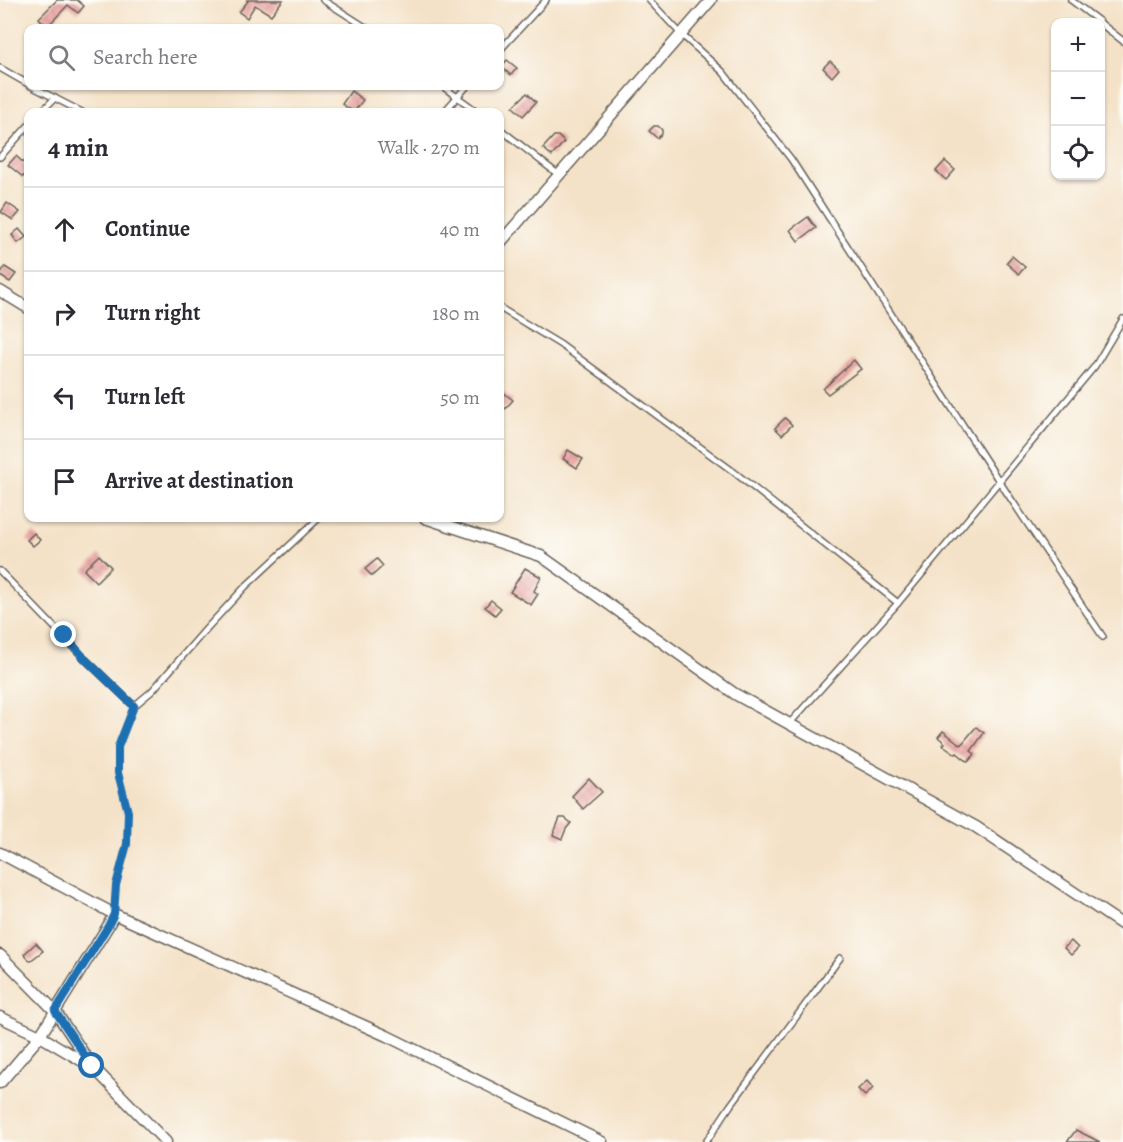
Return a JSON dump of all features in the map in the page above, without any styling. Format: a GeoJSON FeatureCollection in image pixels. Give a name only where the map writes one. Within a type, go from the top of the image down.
{"type":"FeatureCollection","features":[{"type":"Feature","properties":{"kind":"street"},"geometry":{"type":"LineString","coordinates":[[504,238],[711,0]]}},
{"type":"Feature","properties":{"kind":"street"},"geometry":{"type":"LineString","coordinates":[[0,291],[24,306]]}},
{"type":"Feature","properties":{"kind":"street"},"geometry":{"type":"LineString","coordinates":[[437,522],[541,556],[735,694],[976,827],[1123,925]]}},
{"type":"Feature","properties":{"kind":"street"},"geometry":{"type":"LineString","coordinates":[[0,853],[114,914],[387,1035],[602,1142]]}},
{"type":"Feature","properties":{"kind":"street"},"geometry":{"type":"LineString","coordinates":[[0,1083],[40,1036],[114,914]]}},
{"type":"Feature","properties":{"kind":"street"},"geometry":{"type":"LineString","coordinates":[[0,955],[55,1011],[92,1066],[166,1142]]}},
{"type":"Feature","properties":{"kind":"street"},"geometry":{"type":"LineString","coordinates":[[0,1017],[40,1036],[92,1066]]}},
{"type":"Feature","properties":{"kind":"lane"},"geometry":{"type":"LineString","coordinates":[[322,0],[361,24]]}},
{"type":"Feature","properties":{"kind":"lane"},"geometry":{"type":"LineString","coordinates":[[504,47],[546,0]]}},
{"type":"Feature","properties":{"kind":"lane"},"geometry":{"type":"LineString","coordinates":[[649,0],[682,35],[723,72],[791,159],[999,481],[1103,637]]}},
{"type":"Feature","properties":{"kind":"lane"},"geometry":{"type":"LineString","coordinates":[[1071,0],[1094,18]]}},
{"type":"Feature","properties":{"kind":"lane"},"geometry":{"type":"LineString","coordinates":[[1079,6],[1085,0]]}},
{"type":"Feature","properties":{"kind":"lane"},"geometry":{"type":"LineString","coordinates":[[1105,27],[1123,41]]}},
{"type":"Feature","properties":{"kind":"lane"},"geometry":{"type":"LineString","coordinates":[[0,68],[24,82]]}},
{"type":"Feature","properties":{"kind":"lane"},"geometry":{"type":"LineString","coordinates":[[40,90],[74,108]]}},
{"type":"Feature","properties":{"kind":"lane"},"geometry":{"type":"LineString","coordinates":[[448,90],[473,108]]}},
{"type":"Feature","properties":{"kind":"lane"},"geometry":{"type":"LineString","coordinates":[[447,108],[463,90]]}},
{"type":"Feature","properties":{"kind":"lane"},"geometry":{"type":"LineString","coordinates":[[45,108],[55,98]]}},
{"type":"Feature","properties":{"kind":"lane"},"geometry":{"type":"LineString","coordinates":[[0,157],[24,130]]}},
{"type":"Feature","properties":{"kind":"lane"},"geometry":{"type":"LineString","coordinates":[[504,132],[559,175]]}},
{"type":"Feature","properties":{"kind":"lane"},"geometry":{"type":"LineString","coordinates":[[504,310],[561,345],[734,472],[898,603]]}},
{"type":"Feature","properties":{"kind":"lane"},"geometry":{"type":"LineString","coordinates":[[789,724],[898,603],[1095,366],[1123,319]]}},
{"type":"Feature","properties":{"kind":"lane"},"geometry":{"type":"LineString","coordinates":[[0,571],[134,706],[152,691],[245,587],[316,522]]}},
{"type":"Feature","properties":{"kind":"lane"},"geometry":{"type":"LineString","coordinates":[[706,1142],[840,958]]}},
{"type":"Feature","properties":{"kind":"path"},"geometry":{"type":"LineString","coordinates":[[114,914],[116,885],[127,844],[128,812],[118,773],[118,747],[134,706]]}},
{"type":"Feature","properties":{"kind":"building"},"geometry":{"type":"Polygon","coordinates":[[[57,0],[77,0],[84,6],[78,13],[68,5],[50,24],[44,24],[39,18],[57,0]]]}},
{"type":"Feature","properties":{"kind":"building"},"geometry":{"type":"Polygon","coordinates":[[[246,0],[283,0],[271,15],[255,5],[247,18],[239,12],[248,1],[246,0]]]}},
{"type":"Feature","properties":{"kind":"building"},"geometry":{"type":"Polygon","coordinates":[[[507,60],[517,68],[511,75],[504,69],[507,60]]]}},
{"type":"Feature","properties":{"kind":"building"},"geometry":{"type":"Polygon","coordinates":[[[830,61],[839,69],[832,77],[823,68],[830,61]]]}},
{"type":"Feature","properties":{"kind":"building"},"geometry":{"type":"Polygon","coordinates":[[[351,91],[363,100],[357,108],[348,108],[342,104],[351,91]]]}},
{"type":"Feature","properties":{"kind":"building"},"geometry":{"type":"Polygon","coordinates":[[[527,93],[536,102],[523,116],[513,107],[527,93]]]}},
{"type":"Feature","properties":{"kind":"building"},"geometry":{"type":"Polygon","coordinates":[[[654,126],[662,130],[662,134],[657,138],[649,131],[654,126]]]}},
{"type":"Feature","properties":{"kind":"building"},"geometry":{"type":"Polygon","coordinates":[[[554,136],[558,136],[564,142],[552,156],[543,148],[554,136]]]}},
{"type":"Feature","properties":{"kind":"building"},"geometry":{"type":"Polygon","coordinates":[[[16,156],[24,163],[24,176],[23,177],[8,165],[16,156]]]}},
{"type":"Feature","properties":{"kind":"building"},"geometry":{"type":"Polygon","coordinates":[[[945,161],[955,170],[946,180],[936,171],[945,161]]]}},
{"type":"Feature","properties":{"kind":"building"},"geometry":{"type":"Polygon","coordinates":[[[7,203],[20,212],[13,220],[1,212],[7,203]]]}},
{"type":"Feature","properties":{"kind":"building"},"geometry":{"type":"Polygon","coordinates":[[[808,217],[816,228],[798,241],[790,230],[808,217]]]}},
{"type":"Feature","properties":{"kind":"building"},"geometry":{"type":"Polygon","coordinates":[[[19,229],[24,238],[18,243],[12,235],[19,229]]]}},
{"type":"Feature","properties":{"kind":"building"},"geometry":{"type":"Polygon","coordinates":[[[1012,256],[1025,267],[1019,274],[1006,263],[1012,256]]]}},
{"type":"Feature","properties":{"kind":"building"},"geometry":{"type":"Polygon","coordinates":[[[5,267],[16,274],[10,282],[0,276],[5,267]]]}},
{"type":"Feature","properties":{"kind":"building"},"geometry":{"type":"Polygon","coordinates":[[[854,360],[861,369],[828,394],[823,389],[854,360]]]}},
{"type":"Feature","properties":{"kind":"building"},"geometry":{"type":"Polygon","coordinates":[[[504,393],[513,400],[504,408],[504,393]]]}},
{"type":"Feature","properties":{"kind":"building"},"geometry":{"type":"Polygon","coordinates":[[[785,418],[792,425],[782,435],[775,428],[785,418]]]}},
{"type":"Feature","properties":{"kind":"building"},"geometry":{"type":"Polygon","coordinates":[[[568,450],[583,459],[577,468],[563,459],[568,450]]]}},
{"type":"Feature","properties":{"kind":"building"},"geometry":{"type":"Polygon","coordinates":[[[34,533],[40,540],[33,546],[27,540],[34,533]]]}},
{"type":"Feature","properties":{"kind":"building"},"geometry":{"type":"Polygon","coordinates":[[[99,555],[111,567],[96,582],[84,570],[99,555]]]}},
{"type":"Feature","properties":{"kind":"building"},"geometry":{"type":"Polygon","coordinates":[[[377,559],[383,566],[372,576],[365,569],[377,559]]]}},
{"type":"Feature","properties":{"kind":"building"},"geometry":{"type":"Polygon","coordinates":[[[525,568],[541,577],[534,591],[538,594],[531,605],[510,592],[525,568]]]}},
{"type":"Feature","properties":{"kind":"building"},"geometry":{"type":"Polygon","coordinates":[[[491,600],[501,608],[495,615],[485,607],[491,600]]]}},
{"type":"Feature","properties":{"kind":"building"},"geometry":{"type":"Polygon","coordinates":[[[976,727],[984,733],[971,751],[975,754],[968,762],[943,745],[945,743],[938,737],[943,731],[961,745],[976,727]]]}},
{"type":"Feature","properties":{"kind":"building"},"geometry":{"type":"Polygon","coordinates":[[[589,778],[602,792],[583,809],[572,796],[589,778]]]}},
{"type":"Feature","properties":{"kind":"building"},"geometry":{"type":"Polygon","coordinates":[[[560,818],[565,818],[571,823],[562,839],[553,835],[560,818]]]}},
{"type":"Feature","properties":{"kind":"building"},"geometry":{"type":"Polygon","coordinates":[[[1071,941],[1078,948],[1071,955],[1064,948],[1071,941]]]}},
{"type":"Feature","properties":{"kind":"building"},"geometry":{"type":"Polygon","coordinates":[[[36,943],[43,951],[30,961],[24,954],[36,943]]]}},
{"type":"Feature","properties":{"kind":"building"},"geometry":{"type":"Polygon","coordinates":[[[867,1081],[873,1088],[865,1096],[858,1089],[867,1081]]]}},
{"type":"Feature","properties":{"kind":"building"},"geometry":{"type":"Polygon","coordinates":[[[1076,1130],[1100,1142],[1067,1142],[1076,1130]]]}},
{"type":"Feature","properties":{"kind":"route"},"geometry":{"type":"LineString","coordinates":[[64,635],[86,660],[134,706],[118,747],[118,773],[128,812],[127,844],[116,885],[114,914],[55,1011],[92,1066]]}}]}
